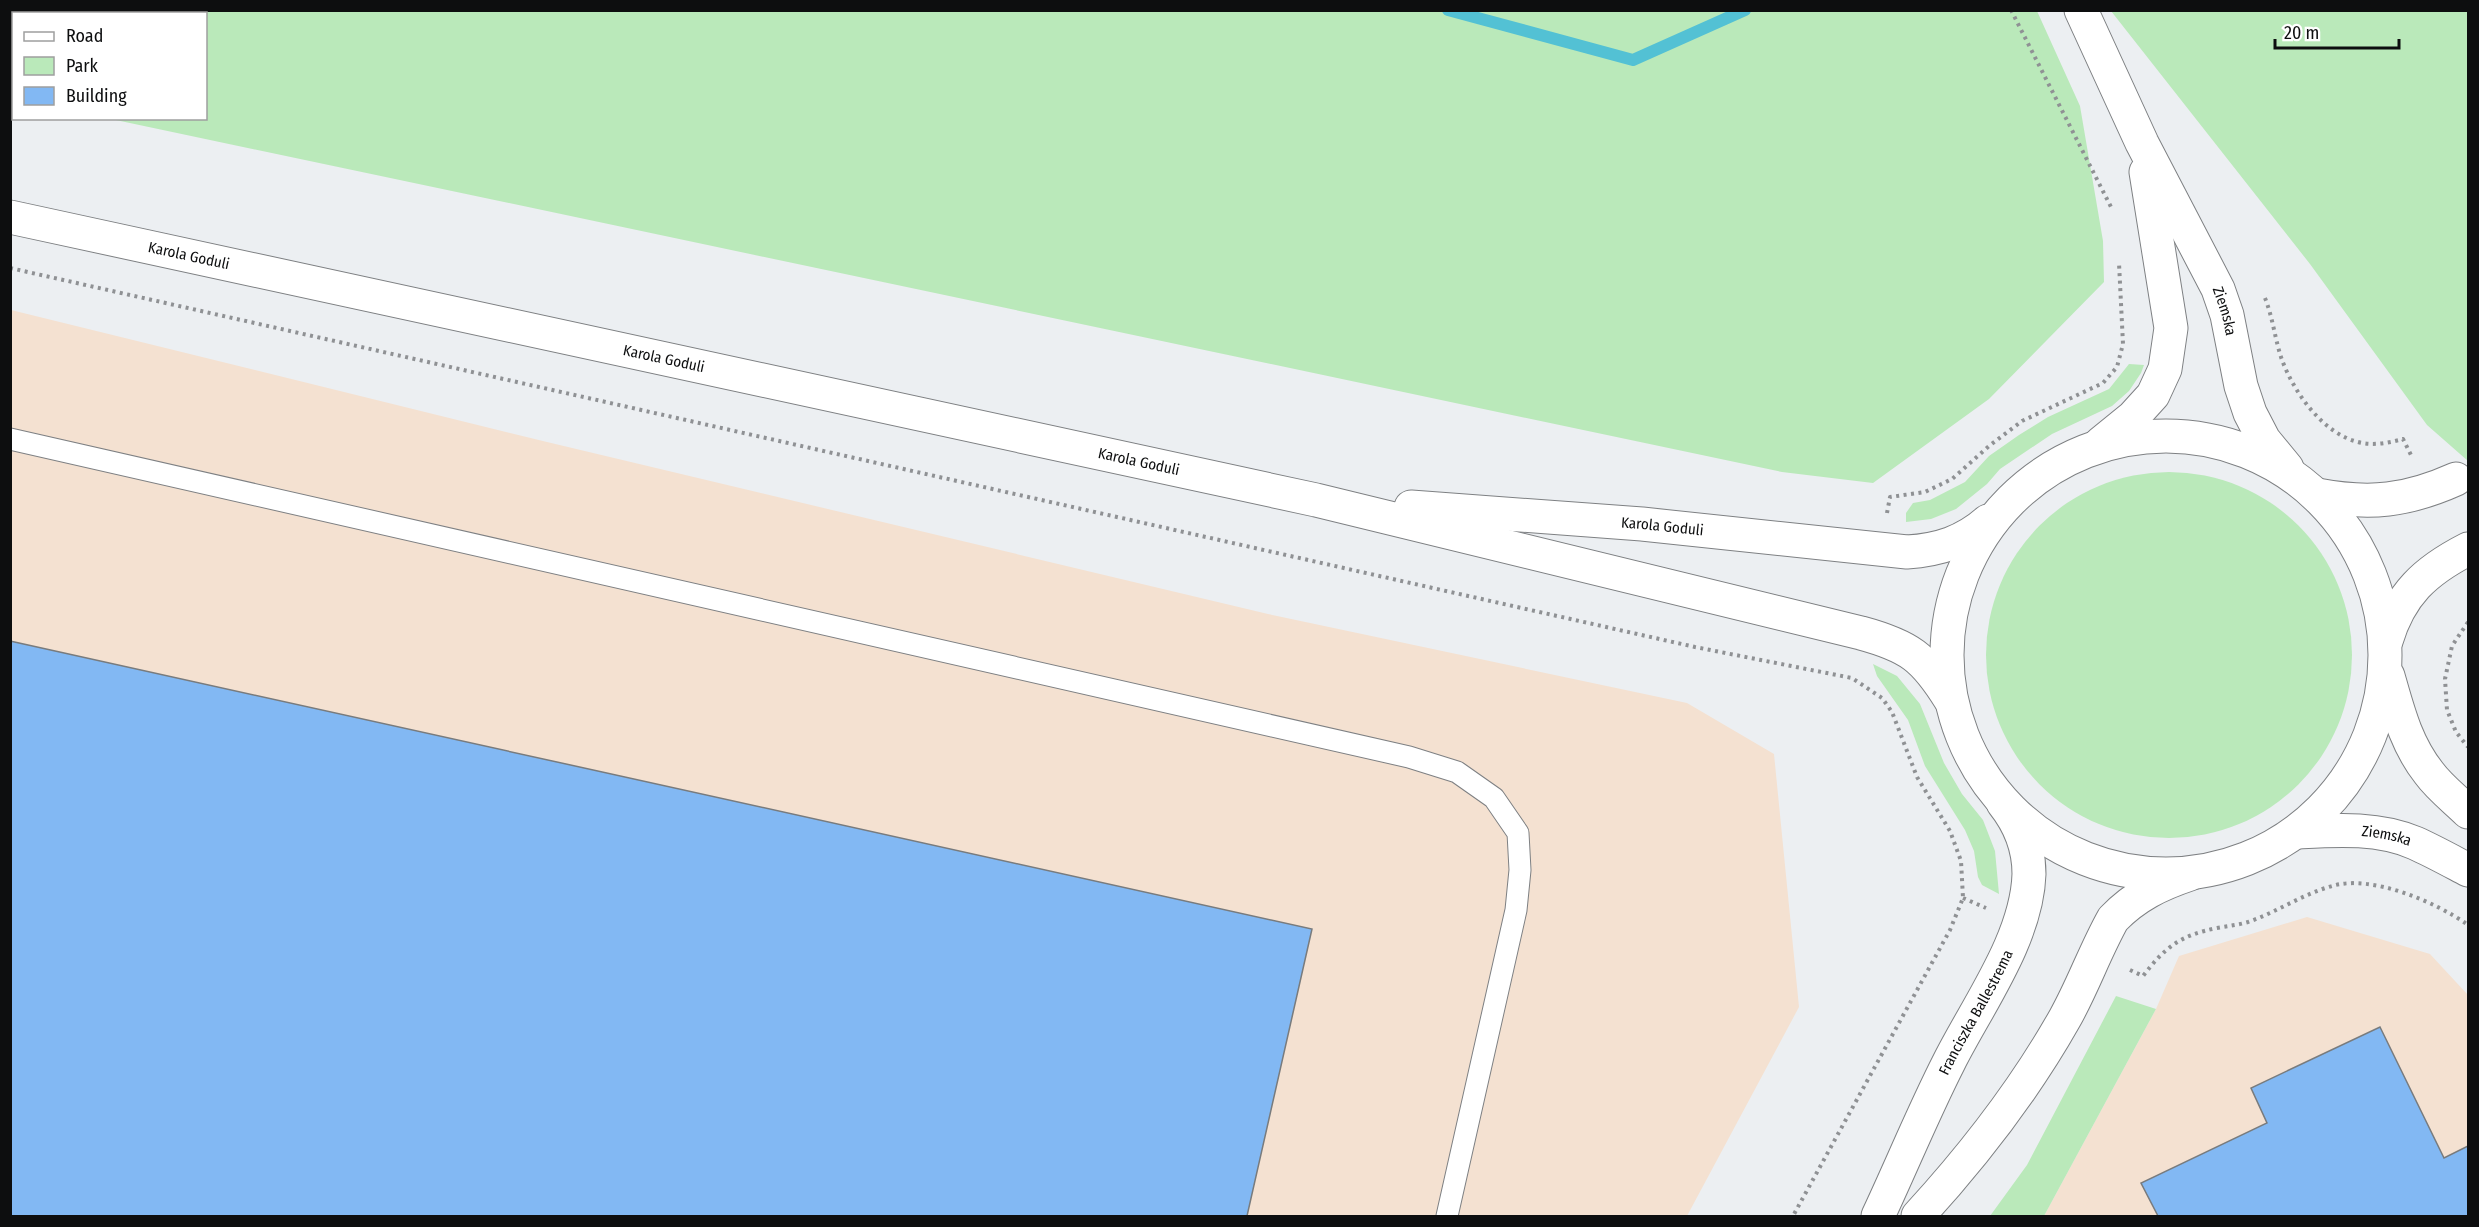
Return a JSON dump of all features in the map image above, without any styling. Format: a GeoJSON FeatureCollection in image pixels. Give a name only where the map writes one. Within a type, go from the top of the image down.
{"type":"FeatureCollection","features":[{"type":"Feature","properties":{"kind":"street","name":"Ziemska"},"geometry":{"type":"LineString","coordinates":[[2081,10],[2142,143],[2218,289],[2227,315],[2241,386],[2250,413],[2264,440],[2344,526],[2365,562],[2379,600],[2385,655]]}},
{"type":"Feature","properties":{"kind":"street","name":"Ziemska"},"geometry":{"type":"LineString","coordinates":[[2095,447],[2133,417],[2153,395],[2165,369],[2171,328],[2142,143]]}},
{"type":"Feature","properties":{"kind":"street","name":"Karola Goduli"},"geometry":{"type":"LineString","coordinates":[[10,217],[1316,500],[1879,638],[1901,646],[1920,658],[1937,678],[1950,699]]}},
{"type":"Feature","properties":{"kind":"street"},"geometry":{"type":"LineString","coordinates":[[2190,874],[2138,873],[2088,860],[2042,837],[2003,803],[1975,763],[1962,737],[1950,699],[1946,650],[1953,601],[1970,555],[1997,514],[2025,486],[2058,464],[2095,447],[2119,440],[2147,437],[2201,438],[2252,453],[2307,487],[2362,501],[2384,501],[2428,491],[2456,479]]}},
{"type":"Feature","properties":{"kind":"street","name":"Karola Goduli"},"geometry":{"type":"LineString","coordinates":[[1316,500],[1642,524],[1907,552],[1929,550],[1952,544],[1974,533],[1997,514]]}},
{"type":"Feature","properties":{"kind":"street"},"geometry":{"type":"LineString","coordinates":[[1918,1216],[1942,1190],[2004,1112],[2042,1057],[2065,1017],[2114,919],[2125,907],[2145,892],[2190,874],[2228,866],[2264,852],[2297,832],[2332,799],[2359,760],[2377,716],[2391,622],[2400,605],[2415,586],[2441,564],[2469,549]]}},
{"type":"Feature","properties":{"kind":"street"},"geometry":{"type":"LineString","coordinates":[[2385,655],[2404,730],[2417,757],[2431,776],[2469,812]]}},
{"type":"Feature","properties":{"kind":"street","name":"Franciszka Ballestrema"},"geometry":{"type":"LineString","coordinates":[[1878,1216],[1948,1063],[2007,954],[2024,907],[2029,875],[2027,854],[2020,831],[2003,803]]}},
{"type":"Feature","properties":{"kind":"street","name":"Ziemska"},"geometry":{"type":"LineString","coordinates":[[2297,832],[2341,830],[2375,832],[2414,842],[2469,870]]}},
{"type":"Feature","properties":{"kind":"lane"},"geometry":{"type":"LineString","coordinates":[[10,439],[1409,757],[1457,772],[1494,798],[1518,833],[1520,870],[1515,910],[1447,1216]]}},
{"type":"Feature","properties":{"kind":"path"},"geometry":{"type":"LineString","coordinates":[[2011,10],[2115,216]]}},
{"type":"Feature","properties":{"kind":"path"},"geometry":{"type":"LineString","coordinates":[[1890,497],[1925,492],[1952,479],[2022,421],[2103,383],[2117,367],[2123,344],[2119,260]]}},
{"type":"Feature","properties":{"kind":"path"},"geometry":{"type":"LineString","coordinates":[[10,268],[1695,647],[1852,678],[1882,698],[1892,712],[1917,777],[1950,831],[1961,861],[1963,898],[1950,930],[1792,1216]]}},
{"type":"Feature","properties":{"kind":"path"},"geometry":{"type":"LineString","coordinates":[[2469,621],[2452,646],[2445,679],[2447,710],[2456,732],[2469,747]]}},
{"type":"Feature","properties":{"kind":"path"},"geometry":{"type":"LineString","coordinates":[[2143,976],[2160,954],[2174,942],[2193,934],[2241,925],[2264,917],[2332,885],[2350,882],[2387,886],[2457,917],[2469,925]]}},
{"type":"Feature","properties":{"kind":"shaded area"},"geometry":{"type":"Polygon","coordinates":[[[11,310],[547,442],[1268,614],[1687,703],[1774,754],[1799,1007],[1687,1216],[11,1216],[11,310]]]}},
{"type":"Feature","properties":{"kind":"shaded area"},"geometry":{"type":"Polygon","coordinates":[[[2307,917],[2430,954],[2468,995],[2468,1216],[2044,1216],[2156,1009],[2179,956],[2307,917]]]}},
{"type":"Feature","properties":{"kind":"green space"},"geometry":{"type":"Polygon","coordinates":[[[11,10],[2037,11],[2080,106],[2103,241],[2104,282],[1989,399],[1873,483],[1782,472],[116,120],[207,120],[207,12],[12,12],[11,97],[11,10]]]}},
{"type":"Feature","properties":{"kind":"green space"},"geometry":{"type":"Polygon","coordinates":[[[2111,11],[2468,11],[2468,461],[2427,425],[2310,264],[2111,11]]]}},
{"type":"Feature","properties":{"kind":"green space"},"geometry":{"type":"Polygon","coordinates":[[[2129,364],[2144,365],[2129,391],[2112,406],[2052,434],[2000,469],[1987,484],[1956,509],[1931,519],[1906,522],[1906,513],[1913,503],[1930,500],[1965,482],[1989,456],[2019,435],[2048,417],[2109,389],[2129,364]]]}},
{"type":"Feature","properties":{"kind":"green space"},"geometry":{"type":"Polygon","coordinates":[[[2169,472],[2205,476],[2239,486],[2271,503],[2298,526],[2321,553],[2338,585],[2348,619],[2352,655],[2348,691],[2338,725],[2321,757],[2298,784],[2271,807],[2239,824],[2205,834],[2169,838],[2133,834],[2099,824],[2067,807],[2040,784],[2017,757],[2000,725],[1990,691],[1986,655],[1990,619],[2000,585],[2017,553],[2040,526],[2067,503],[2099,486],[2133,476],[2169,472]]]}},
{"type":"Feature","properties":{"kind":"green space"},"geometry":{"type":"Polygon","coordinates":[[[1873,664],[1897,676],[1920,704],[1944,763],[1962,794],[1983,820],[1995,851],[1999,894],[1982,885],[1978,877],[1974,851],[1965,830],[1925,766],[1908,720],[1877,676],[1873,664]]]}},
{"type":"Feature","properties":{"kind":"green space"},"geometry":{"type":"Polygon","coordinates":[[[2116,996],[2156,1009],[2044,1216],[1990,1216],[2027,1165],[2116,996]]]}},
{"type":"Feature","properties":{"kind":"building"},"geometry":{"type":"Polygon","coordinates":[[[10,641],[1312,929],[1247,1216],[10,1216],[10,641]]]}},
{"type":"Feature","properties":{"kind":"building"},"geometry":{"type":"Polygon","coordinates":[[[2380,1027],[2444,1158],[2468,1146],[2468,1216],[2158,1216],[2141,1183],[2267,1123],[2251,1088],[2380,1027]]]}},
{"type":"Feature","properties":{"kind":"waterway"},"geometry":{"type":"LineString","coordinates":[[1448,10],[1633,60],[1745,10]]}}]}
